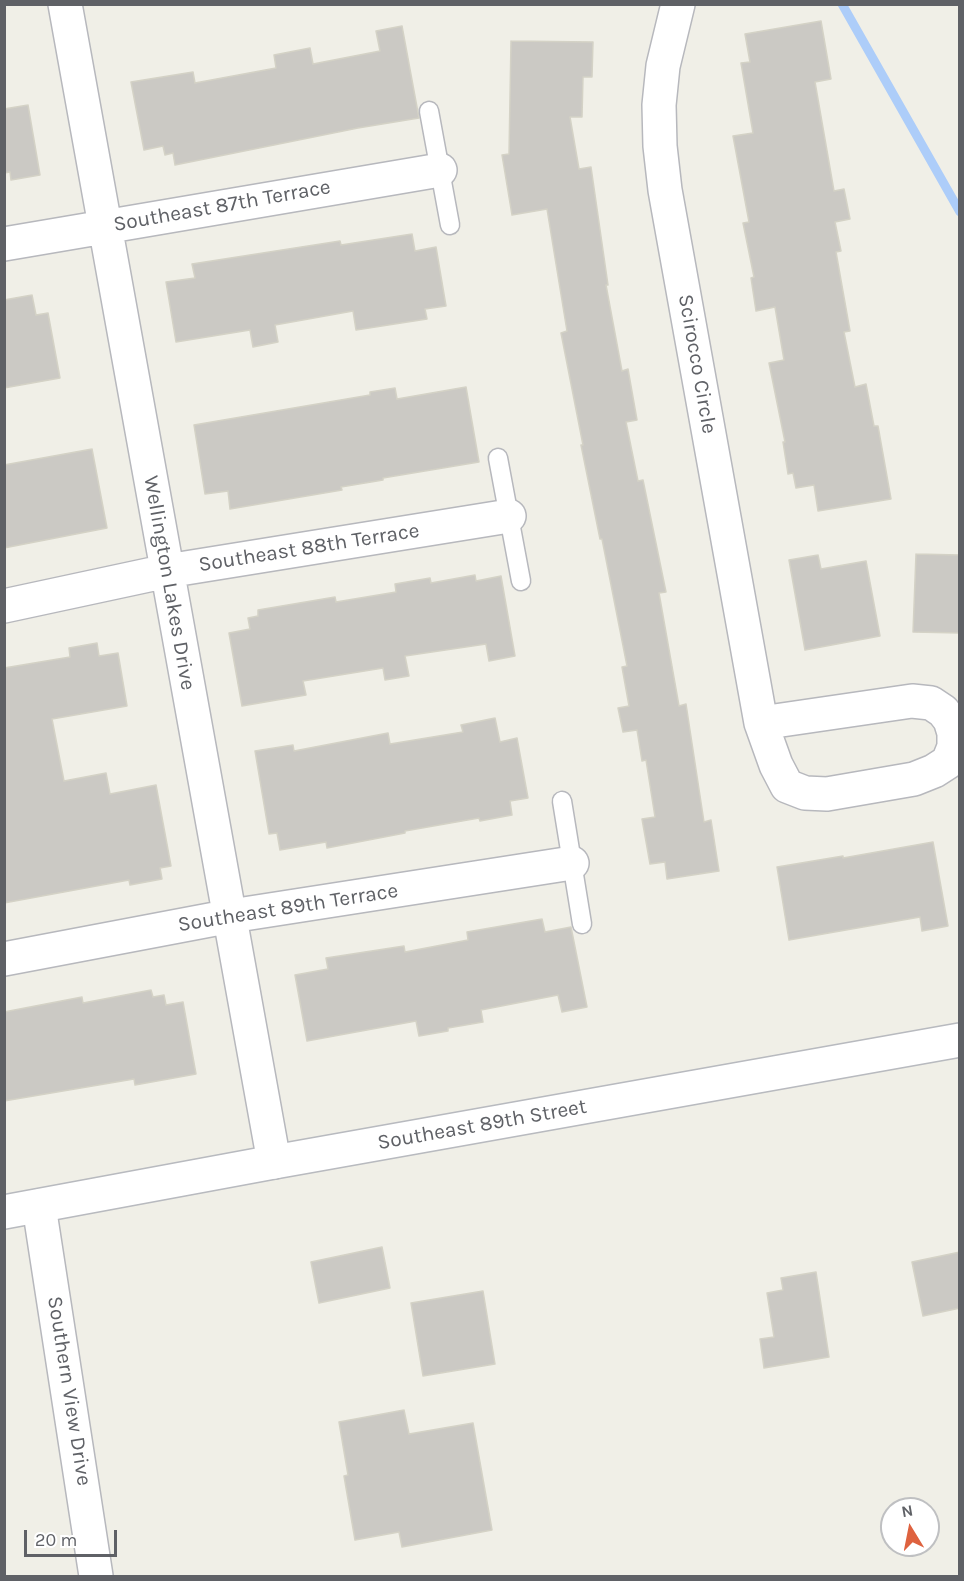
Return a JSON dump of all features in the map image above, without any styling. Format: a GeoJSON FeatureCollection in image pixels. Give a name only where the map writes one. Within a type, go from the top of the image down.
{"type":"FeatureCollection","features":[{"type":"Feature","properties":{"kind":"street","name":"Wellington Lakes Drive"},"geometry":{"type":"LineString","coordinates":[[65,4],[274,1162]]}},
{"type":"Feature","properties":{"kind":"street","name":"Scirocco Circle"},"geometry":{"type":"LineString","coordinates":[[678,4],[663,66],[659,105],[665,190],[761,723],[776,765],[787,786],[805,793],[827,794],[914,779],[948,762],[954,747],[954,733],[950,720],[943,711],[931,703],[912,701],[761,723]]}},
{"type":"Feature","properties":{"kind":"street","name":"Southeast 87th Terrace"},"geometry":{"type":"LineString","coordinates":[[4,244],[440,170]]}},
{"type":"Feature","properties":{"kind":"street","name":"Southeast 88th Terrace"},"geometry":{"type":"LineString","coordinates":[[4,606],[167,571],[509,516]]}},
{"type":"Feature","properties":{"kind":"street","name":"Southeast 89th Terrace"},"geometry":{"type":"LineString","coordinates":[[4,959],[231,916],[572,863]]}},
{"type":"Feature","properties":{"kind":"street","name":"Southeast 89th Street"},"geometry":{"type":"LineString","coordinates":[[4,1212],[960,1040]]}},
{"type":"Feature","properties":{"kind":"street","name":"Southern View Drive"},"geometry":{"type":"LineString","coordinates":[[39,1206],[96,1576]]}},
{"type":"Feature","properties":{"kind":"lane"},"geometry":{"type":"LineString","coordinates":[[429,111],[450,225]]}},
{"type":"Feature","properties":{"kind":"lane"},"geometry":{"type":"LineString","coordinates":[[498,458],[521,581]]}},
{"type":"Feature","properties":{"kind":"lane"},"geometry":{"type":"LineString","coordinates":[[562,801],[582,924]]}},
{"type":"Feature","properties":{"kind":"building"},"geometry":{"type":"Polygon","coordinates":[[[821,21],[831,79],[815,82],[834,191],[844,189],[850,219],[835,222],[841,251],[836,252],[850,331],[844,332],[855,387],[866,384],[874,426],[878,426],[891,499],[818,511],[814,485],[796,488],[793,473],[788,474],[783,442],[785,442],[769,363],[784,360],[775,307],[756,311],[751,278],[754,277],[743,223],[749,222],[733,136],[753,133],[741,63],[750,62],[745,34],[821,21]]]}},
{"type":"Feature","properties":{"kind":"building"},"geometry":{"type":"Polygon","coordinates":[[[402,26],[419,118],[175,165],[173,153],[165,155],[163,146],[144,150],[131,82],[193,72],[195,83],[276,68],[274,55],[310,48],[313,64],[380,51],[376,31],[402,26]]]}},
{"type":"Feature","properties":{"kind":"building"},"geometry":{"type":"Polygon","coordinates":[[[511,41],[593,42],[592,77],[583,77],[582,117],[570,117],[579,169],[591,167],[608,285],[606,285],[622,371],[628,369],[637,420],[626,422],[638,481],[643,480],[666,592],[659,593],[679,706],[686,704],[704,822],[711,820],[719,871],[667,879],[665,862],[650,864],[642,819],[655,817],[646,760],[642,761],[637,730],[623,732],[618,708],[629,706],[622,667],[627,666],[581,445],[583,445],[561,333],[567,331],[547,209],[512,215],[502,155],[509,154],[511,41]]]}},
{"type":"Feature","properties":{"kind":"building"},"geometry":{"type":"Polygon","coordinates":[[[28,105],[40,175],[11,180],[10,172],[4,173],[4,109],[28,105]]]}},
{"type":"Feature","properties":{"kind":"building"},"geometry":{"type":"Polygon","coordinates":[[[412,234],[415,251],[436,247],[446,306],[425,309],[427,319],[356,330],[353,311],[275,325],[278,342],[253,347],[250,330],[176,342],[166,282],[195,278],[192,264],[340,241],[341,245],[412,234]]]}},
{"type":"Feature","properties":{"kind":"building"},"geometry":{"type":"Polygon","coordinates":[[[32,295],[36,315],[48,313],[60,378],[4,388],[4,300],[32,295]]]}},
{"type":"Feature","properties":{"kind":"building"},"geometry":{"type":"Polygon","coordinates":[[[466,387],[479,462],[383,478],[383,480],[341,487],[342,490],[230,509],[228,491],[205,494],[194,425],[370,395],[370,392],[395,388],[397,399],[466,387]]]}},
{"type":"Feature","properties":{"kind":"building"},"geometry":{"type":"Polygon","coordinates":[[[92,449],[107,528],[4,548],[4,465],[92,449]]]}},
{"type":"Feature","properties":{"kind":"building"},"geometry":{"type":"Polygon","coordinates":[[[916,554],[960,555],[960,633],[913,632],[916,554]]]}},
{"type":"Feature","properties":{"kind":"building"},"geometry":{"type":"Polygon","coordinates":[[[818,555],[821,569],[866,561],[880,636],[805,650],[789,560],[818,555]]]}},
{"type":"Feature","properties":{"kind":"building"},"geometry":{"type":"Polygon","coordinates":[[[475,575],[476,581],[501,576],[515,656],[489,661],[486,644],[405,656],[409,676],[385,680],[383,668],[303,681],[306,695],[242,706],[229,633],[250,629],[248,618],[258,616],[258,610],[335,597],[336,602],[396,592],[395,584],[430,578],[431,583],[475,575]]]}},
{"type":"Feature","properties":{"kind":"building"},"geometry":{"type":"Polygon","coordinates":[[[97,643],[99,656],[118,653],[127,706],[52,719],[64,781],[106,773],[110,794],[156,785],[171,866],[160,868],[162,879],[130,885],[129,880],[4,903],[4,668],[70,657],[69,648],[97,643]]]}},
{"type":"Feature","properties":{"kind":"building"},"geometry":{"type":"Polygon","coordinates":[[[495,718],[500,742],[517,738],[528,798],[510,801],[512,815],[480,821],[479,818],[405,831],[405,833],[327,848],[326,842],[280,850],[277,833],[269,834],[255,751],[293,745],[294,751],[388,733],[390,744],[463,732],[461,725],[495,718]]]}},
{"type":"Feature","properties":{"kind":"building"},"geometry":{"type":"Polygon","coordinates":[[[933,842],[948,926],[922,931],[920,917],[789,940],[777,867],[933,842]]]}},
{"type":"Feature","properties":{"kind":"building"},"geometry":{"type":"Polygon","coordinates":[[[542,919],[545,932],[571,927],[587,1007],[562,1012],[558,995],[481,1010],[483,1022],[448,1028],[448,1031],[419,1036],[416,1021],[307,1041],[295,975],[328,969],[326,958],[404,946],[405,952],[468,940],[467,932],[542,919]]]}},
{"type":"Feature","properties":{"kind":"building"},"geometry":{"type":"Polygon","coordinates":[[[151,990],[153,997],[164,995],[166,1005],[183,1002],[196,1074],[135,1085],[134,1079],[4,1101],[4,1012],[82,997],[83,1003],[151,990]]]}},
{"type":"Feature","properties":{"kind":"building"},"geometry":{"type":"Polygon","coordinates":[[[382,1247],[390,1288],[319,1303],[311,1262],[382,1247]]]}},
{"type":"Feature","properties":{"kind":"building"},"geometry":{"type":"Polygon","coordinates":[[[960,1252],[960,1308],[923,1316],[912,1262],[960,1252]]]}},
{"type":"Feature","properties":{"kind":"building"},"geometry":{"type":"Polygon","coordinates":[[[816,1272],[829,1357],[764,1368],[760,1339],[774,1337],[767,1293],[783,1290],[781,1278],[816,1272]]]}},
{"type":"Feature","properties":{"kind":"building"},"geometry":{"type":"Polygon","coordinates":[[[483,1291],[495,1364],[423,1376],[411,1303],[483,1291]]]}},
{"type":"Feature","properties":{"kind":"building"},"geometry":{"type":"Polygon","coordinates":[[[404,1410],[409,1434],[473,1423],[492,1530],[402,1547],[399,1532],[355,1540],[344,1476],[348,1475],[339,1422],[404,1410]]]}},
{"type":"Feature","properties":{"kind":"waterway"},"geometry":{"type":"LineString","coordinates":[[842,4],[960,212]]}}]}
